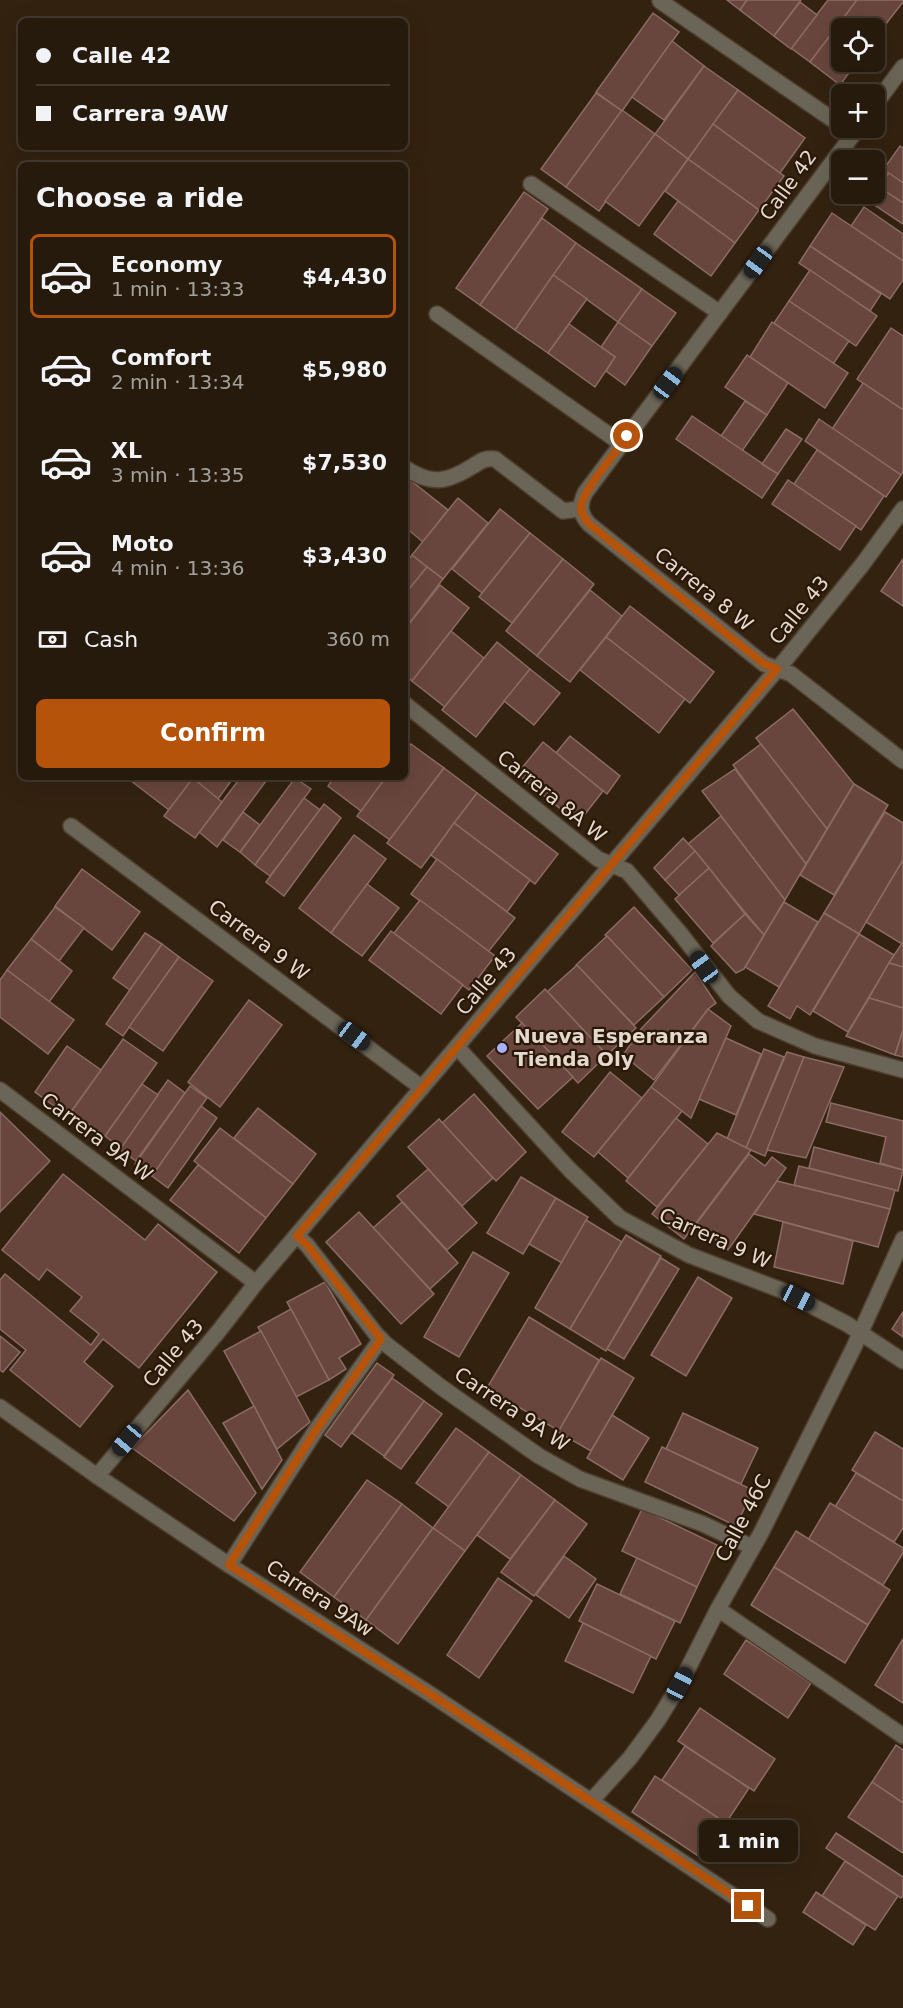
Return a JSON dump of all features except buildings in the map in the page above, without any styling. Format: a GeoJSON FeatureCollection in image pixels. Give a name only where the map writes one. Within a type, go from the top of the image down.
{"type":"FeatureCollection","features":[{"type":"Feature","properties":{"kind":"street"},"geometry":{"type":"LineString","coordinates":[[660,1],[831,117]]}},
{"type":"Feature","properties":{"kind":"street"},"geometry":{"type":"LineString","coordinates":[[885,91],[903,67]]}},
{"type":"Feature","properties":{"kind":"street","name":"Calle 42"},"geometry":{"type":"LineString","coordinates":[[581,504],[622,444],[720,313],[843,138]]}},
{"type":"Feature","properties":{"kind":"street"},"geometry":{"type":"LineString","coordinates":[[531,184],[720,313]]}},
{"type":"Feature","properties":{"kind":"street"},"geometry":{"type":"LineString","coordinates":[[437,314],[622,444]]}},
{"type":"Feature","properties":{"kind":"street"},"geometry":{"type":"LineString","coordinates":[[408,470],[420,477],[436,481],[452,477],[484,458],[495,459],[563,511],[581,504]]}},
{"type":"Feature","properties":{"kind":"street","name":"Carrera 8 W"},"geometry":{"type":"LineString","coordinates":[[581,504],[583,517],[589,524],[764,664],[791,674],[903,761]]}},
{"type":"Feature","properties":{"kind":"street","name":"Calle 43"},"geometry":{"type":"LineString","coordinates":[[97,1476],[218,1332],[256,1283],[777,669],[862,565],[903,509]]}},
{"type":"Feature","properties":{"kind":"street","name":"Carrera 8A W"},"geometry":{"type":"LineString","coordinates":[[408,706],[598,859],[627,871],[680,933],[729,996],[758,1021],[816,1046],[903,1070]]}},
{"type":"Feature","properties":{"kind":"street","name":"Carrera 9 W"},"geometry":{"type":"LineString","coordinates":[[71,826],[422,1088]]}},
{"type":"Feature","properties":{"kind":"street","name":"Carrera 9 W"},"geometry":{"type":"LineString","coordinates":[[457,1047],[570,1170],[620,1218],[689,1255],[781,1290],[847,1324],[903,1361]]}},
{"type":"Feature","properties":{"kind":"street","name":"Carrera 9A W"},"geometry":{"type":"LineString","coordinates":[[0,1090],[256,1283]]}},
{"type":"Feature","properties":{"kind":"street","name":"Carrera 9A W"},"geometry":{"type":"LineString","coordinates":[[297,1236],[307,1245],[381,1339],[441,1387],[539,1456],[580,1479],[703,1524],[752,1548]]}},
{"type":"Feature","properties":{"kind":"street","name":"Calle 46C"},"geometry":{"type":"LineString","coordinates":[[592,1800],[630,1758],[658,1720],[680,1684],[752,1548],[860,1334],[903,1239]]}},
{"type":"Feature","properties":{"kind":"street"},"geometry":{"type":"LineString","coordinates":[[229,1565],[316,1430],[381,1339]]}},
{"type":"Feature","properties":{"kind":"street","name":"Carrera 9Aw"},"geometry":{"type":"LineString","coordinates":[[0,1407],[229,1565],[592,1800]]}},
{"type":"Feature","properties":{"kind":"street"},"geometry":{"type":"LineString","coordinates":[[718,1610],[903,1736]]}},
{"type":"Feature","properties":{"kind":"street"},"geometry":{"type":"LineString","coordinates":[[592,1800],[768,1919]]}},
{"type":"Feature","properties":{"kind":"place","name":"Nueva Esperanza Tienda Oly"},"geometry":{"type":"Point","coordinates":[502,1048]}},
{"type":"Feature","properties":{"kind":"route"},"geometry":{"type":"LineString","coordinates":[[627,436],[585,493],[580,509],[583,517],[764,664],[777,669],[297,1236],[307,1245],[381,1339],[316,1430],[229,1565],[592,1800],[748,1906]]}}]}
